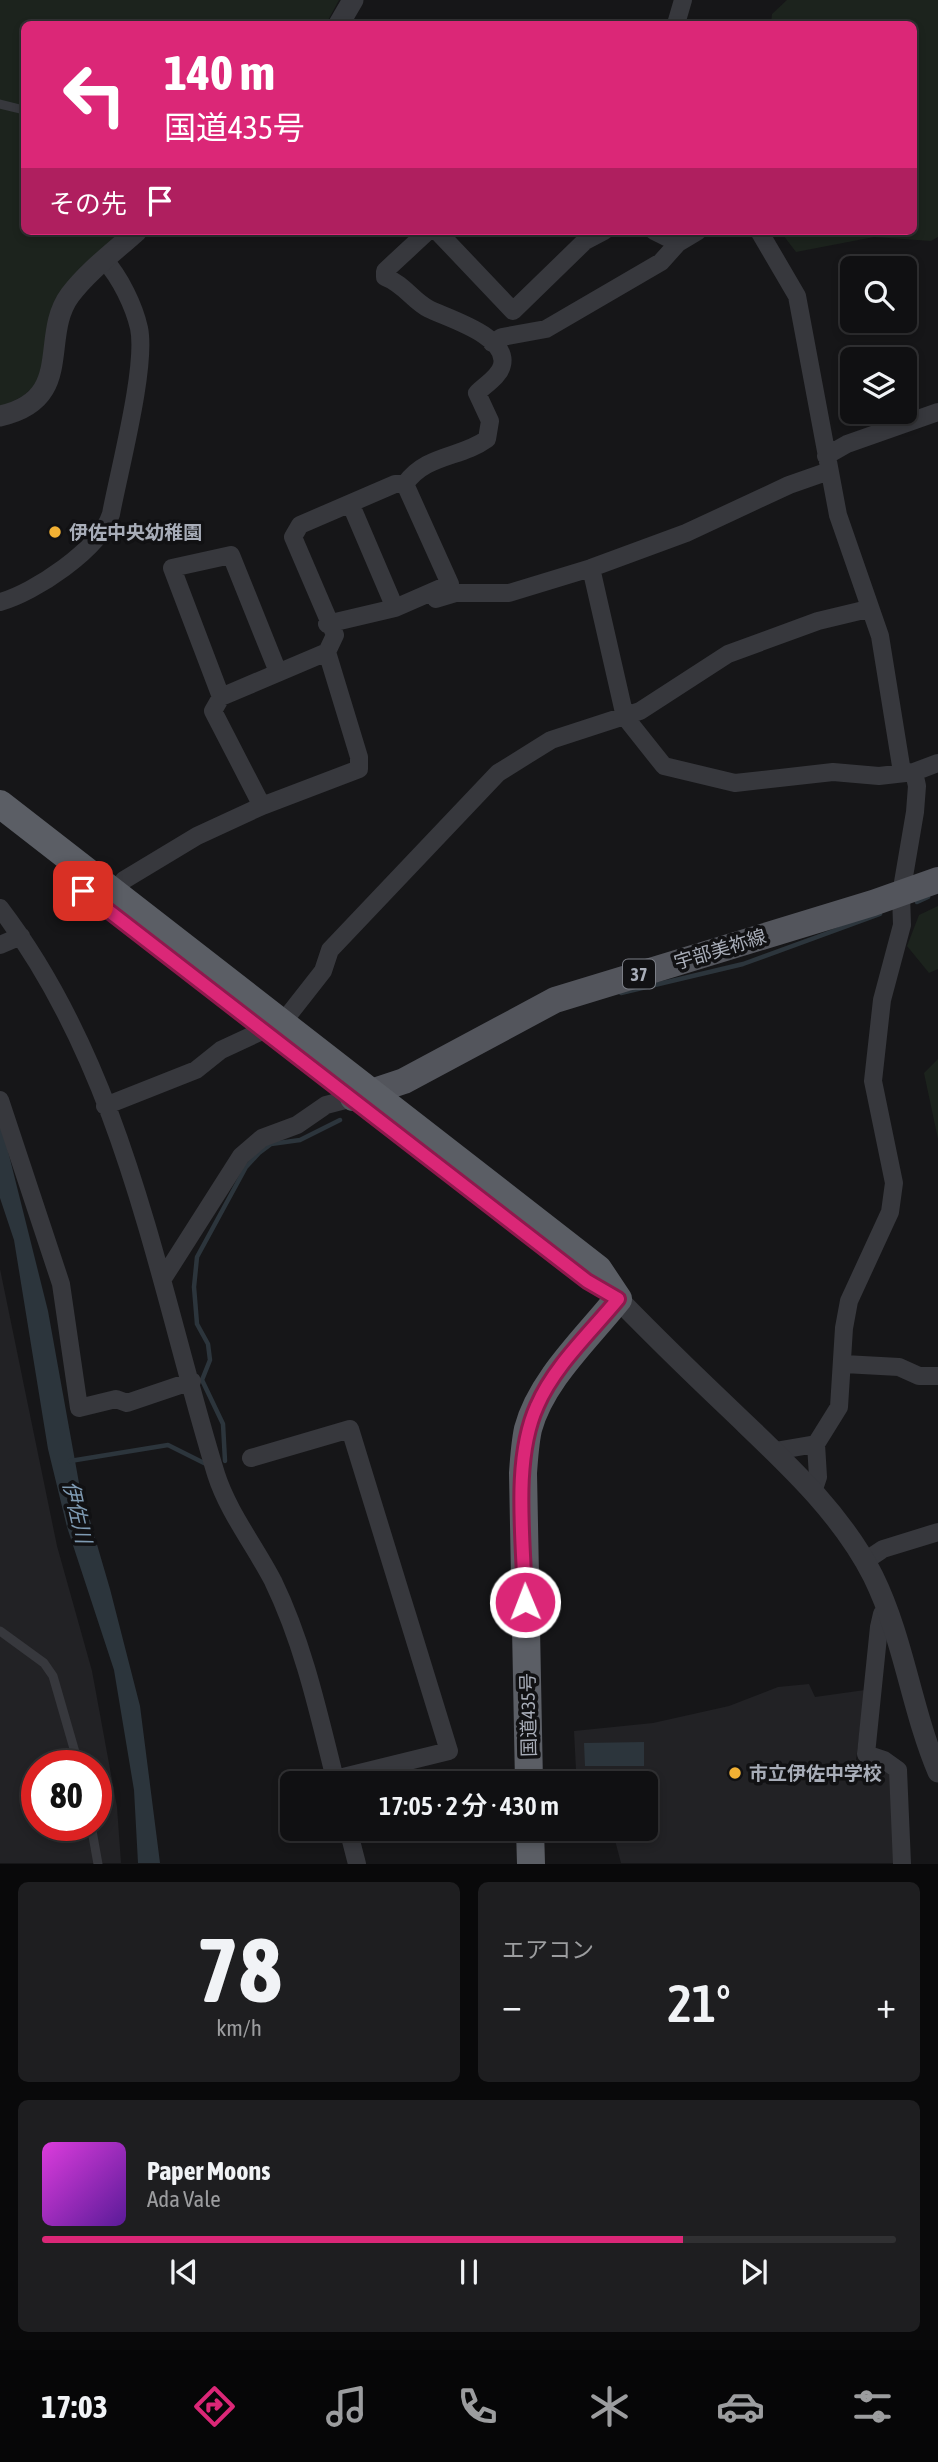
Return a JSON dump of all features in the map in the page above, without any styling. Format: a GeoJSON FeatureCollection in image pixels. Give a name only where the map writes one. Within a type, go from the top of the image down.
{"type":"FeatureCollection","features":[{"type":"Feature","properties":{"kind":"highway"},"geometry":{"type":"LineString","coordinates":[[0,804],[109,900]]}},
{"type":"Feature","properties":{"kind":"highway"},"geometry":{"type":"LineString","coordinates":[[0,827],[109,900],[363,1095],[598,1269],[618,1299]]}},
{"type":"Feature","properties":{"kind":"highway","name":"国道435号"},"geometry":{"type":"LineString","coordinates":[[529,1771],[523,1473],[528,1430],[538,1403],[557,1374],[618,1299]]}},
{"type":"Feature","properties":{"kind":"highway"},"geometry":{"type":"LineString","coordinates":[[530,1841],[531,1864]]}},
{"type":"Feature","properties":{"kind":"main road","name":"宇部美祢線"},"geometry":{"type":"LineString","coordinates":[[363,1095],[404,1081],[555,1000],[901,894],[938,880]]}},
{"type":"Feature","properties":{"kind":"street"},"geometry":{"type":"LineString","coordinates":[[341,21],[353,0]]}},
{"type":"Feature","properties":{"kind":"street"},"geometry":{"type":"LineString","coordinates":[[677,21],[683,0]]}},
{"type":"Feature","properties":{"kind":"street"},"geometry":{"type":"LineString","coordinates":[[0,416],[13,413],[33,400],[47,383],[55,359],[60,313],[70,295],[133,235]]}},
{"type":"Feature","properties":{"kind":"street"},"geometry":{"type":"LineString","coordinates":[[405,484],[410,477],[438,458],[478,446],[487,439],[490,421],[477,393],[499,373],[503,363],[500,352],[492,343],[467,323],[427,309],[407,289],[386,278],[386,271],[424,235]]}},
{"type":"Feature","properties":{"kind":"street"},"geometry":{"type":"LineString","coordinates":[[441,235],[513,311],[585,241],[596,235]]}},
{"type":"Feature","properties":{"kind":"street"},"geometry":{"type":"LineString","coordinates":[[662,235],[678,243]]}},
{"type":"Feature","properties":{"kind":"street"},"geometry":{"type":"LineString","coordinates":[[492,343],[502,337],[546,329],[661,262],[678,243],[691,235]]}},
{"type":"Feature","properties":{"kind":"street"},"geometry":{"type":"LineString","coordinates":[[761,235],[797,296],[838,514],[868,609],[880,636],[908,772],[917,786],[901,894],[902,925],[882,1000],[873,1081],[894,1183],[890,1212],[849,1301],[844,1328],[844,1364],[839,1407],[816,1444],[818,1477],[813,1492]]}},
{"type":"Feature","properties":{"kind":"street"},"geometry":{"type":"LineString","coordinates":[[0,602],[34,588],[96,541],[107,527],[136,379],[139,329],[113,269],[105,261]]}},
{"type":"Feature","properties":{"kind":"street"},"geometry":{"type":"LineString","coordinates":[[415,599],[425,602],[456,593],[509,593],[591,568],[686,533],[789,485],[827,463],[848,444],[938,412]]}},
{"type":"Feature","properties":{"kind":"street"},"geometry":{"type":"LineString","coordinates":[[109,900],[124,880],[197,836],[262,806],[359,769],[359,757],[327,652],[335,635],[327,624],[317,589],[293,537],[300,525],[395,484],[405,484]]}},
{"type":"Feature","properties":{"kind":"street"},"geometry":{"type":"LineString","coordinates":[[327,624],[395,608],[450,584],[405,484]]}},
{"type":"Feature","properties":{"kind":"street"},"geometry":{"type":"LineString","coordinates":[[351,505],[395,608]]}},
{"type":"Feature","properties":{"kind":"street"},"geometry":{"type":"LineString","coordinates":[[221,697],[172,568],[231,555],[278,671]]}},
{"type":"Feature","properties":{"kind":"street"},"geometry":{"type":"LineString","coordinates":[[591,568],[625,717],[664,766],[703,778],[754,783],[833,772],[879,776],[908,772],[938,763]]}},
{"type":"Feature","properties":{"kind":"street"},"geometry":{"type":"LineString","coordinates":[[105,1106],[196,1070],[221,1050],[273,1026],[323,971],[330,950],[498,773],[551,740],[625,717],[728,654],[818,621],[868,609]]}},
{"type":"Feature","properties":{"kind":"street"},"geometry":{"type":"LineString","coordinates":[[262,806],[213,711],[221,697],[327,652]]}},
{"type":"Feature","properties":{"kind":"street"},"geometry":{"type":"LineString","coordinates":[[0,908],[55,988],[87,1055],[164,1277],[217,1477],[289,1617],[316,1700],[334,1771]]}},
{"type":"Feature","properties":{"kind":"street"},"geometry":{"type":"LineString","coordinates":[[0,945],[21,936]]}},
{"type":"Feature","properties":{"kind":"street"},"geometry":{"type":"LineString","coordinates":[[164,1277],[240,1156],[262,1138],[297,1125],[326,1105],[363,1095]]}},
{"type":"Feature","properties":{"kind":"street"},"geometry":{"type":"LineString","coordinates":[[0,1100],[61,1284],[79,1408],[116,1399],[127,1403],[192,1381]]}},
{"type":"Feature","properties":{"kind":"street"},"geometry":{"type":"LineString","coordinates":[[618,1299],[775,1451],[813,1492],[865,1561],[888,1610],[905,1657],[927,1746],[938,1772]]}},
{"type":"Feature","properties":{"kind":"street"},"geometry":{"type":"LineString","coordinates":[[844,1364],[899,1367],[919,1376],[938,1376]]}},
{"type":"Feature","properties":{"kind":"street"},"geometry":{"type":"LineString","coordinates":[[251,1458],[350,1429],[449,1751],[374,1771]]}},
{"type":"Feature","properties":{"kind":"street"},"geometry":{"type":"LineString","coordinates":[[775,1451],[816,1444]]}},
{"type":"Feature","properties":{"kind":"street"},"geometry":{"type":"LineString","coordinates":[[865,1561],[883,1549],[938,1532]]}},
{"type":"Feature","properties":{"kind":"street"},"geometry":{"type":"LineString","coordinates":[[888,1610],[882,1614],[879,1627],[866,1754],[884,1760],[898,1770],[902,1864]]}},
{"type":"Feature","properties":{"kind":"street"},"geometry":{"type":"LineString","coordinates":[[351,1841],[357,1864]]}},
{"type":"Feature","properties":{"kind":"lane"},"geometry":{"type":"LineString","coordinates":[[0,104],[21,109]]}},
{"type":"Feature","properties":{"kind":"lane"},"geometry":{"type":"LineString","coordinates":[[0,1631],[44,1663],[53,1676],[74,1750]]}},
{"type":"Feature","properties":{"kind":"lane"},"geometry":{"type":"LineString","coordinates":[[94,1841],[98,1864]]}},
{"type":"Feature","properties":{"kind":"shaded area"},"geometry":{"type":"Polygon","coordinates":[[[0,0],[339,0],[328,21],[21,21],[21,235],[117,235],[73,276],[39,382],[23,396],[0,408],[0,0]]]}},
{"type":"Feature","properties":{"kind":"shaded area"},"geometry":{"type":"Polygon","coordinates":[[[787,0],[938,0],[938,237],[931,241],[874,237],[796,252],[783,235],[917,235],[917,21],[771,21],[772,14],[787,0]]]}},
{"type":"Feature","properties":{"kind":"shaded area"},"geometry":{"type":"Polygon","coordinates":[[[938,906],[938,969],[929,973],[907,946],[919,915],[938,906]]]}},
{"type":"Feature","properties":{"kind":"shaded area"},"geometry":{"type":"Polygon","coordinates":[[[938,1059],[938,1139],[924,1073],[938,1059]]]}},
{"type":"Feature","properties":{"kind":"shaded area"},"geometry":{"type":"Polygon","coordinates":[[[0,1269],[57,1546],[92,1671],[107,1750],[21,1750],[21,1841],[112,1841],[112,1780],[121,1863],[0,1863],[0,1269]]]}},
{"type":"Feature","properties":{"kind":"shaded area","name":"市立伊佐中学校"},"geometry":{"type":"Polygon","coordinates":[[[809,1684],[815,1697],[865,1690],[856,1760],[878,1766],[891,1776],[895,1863],[621,1863],[615,1841],[658,1841],[658,1771],[576,1770],[574,1731],[653,1723],[729,1706],[778,1687],[809,1684]]]}},
{"type":"Feature","properties":{"kind":"water","name":"伊佐川"},"geometry":{"type":"Polygon","coordinates":[[[0,1119],[48,1311],[79,1483],[140,1706],[160,1863],[138,1863],[134,1790],[114,1670],[67,1527],[48,1449],[14,1240],[0,1198],[0,1119]]]}},
{"type":"Feature","properties":{"kind":"water"},"geometry":{"type":"Polygon","coordinates":[[[644,1742],[644,1766],[585,1766],[584,1743],[644,1742]]]}},
{"type":"Feature","properties":{"kind":"waterway"},"geometry":{"type":"LineString","coordinates":[[917,902],[928,897]]}},
{"type":"Feature","properties":{"kind":"waterway"},"geometry":{"type":"LineString","coordinates":[[621,993],[743,964],[880,914]]}},
{"type":"Feature","properties":{"kind":"waterway"},"geometry":{"type":"LineString","coordinates":[[225,1461],[223,1424],[202,1380],[210,1360],[208,1344],[197,1324],[194,1287],[197,1257],[246,1167],[259,1153],[271,1144],[300,1140],[340,1120]]}},
{"type":"Feature","properties":{"kind":"waterway"},"geometry":{"type":"LineString","coordinates":[[70,1461],[168,1445],[206,1464]]}},
{"type":"Feature","properties":{"kind":"place","name":"伊佐中央幼稚園"},"geometry":{"type":"Point","coordinates":[55,532]}},
{"type":"Feature","properties":{"kind":"place","name":"市立伊佐中学校"},"geometry":{"type":"Point","coordinates":[735,1773]}},
{"type":"Feature","properties":{"kind":"route"},"geometry":{"type":"LineString","coordinates":[[83,891],[587,1281],[618,1299],[557,1374],[538,1403],[528,1430],[523,1473],[525,1602]]}}]}
